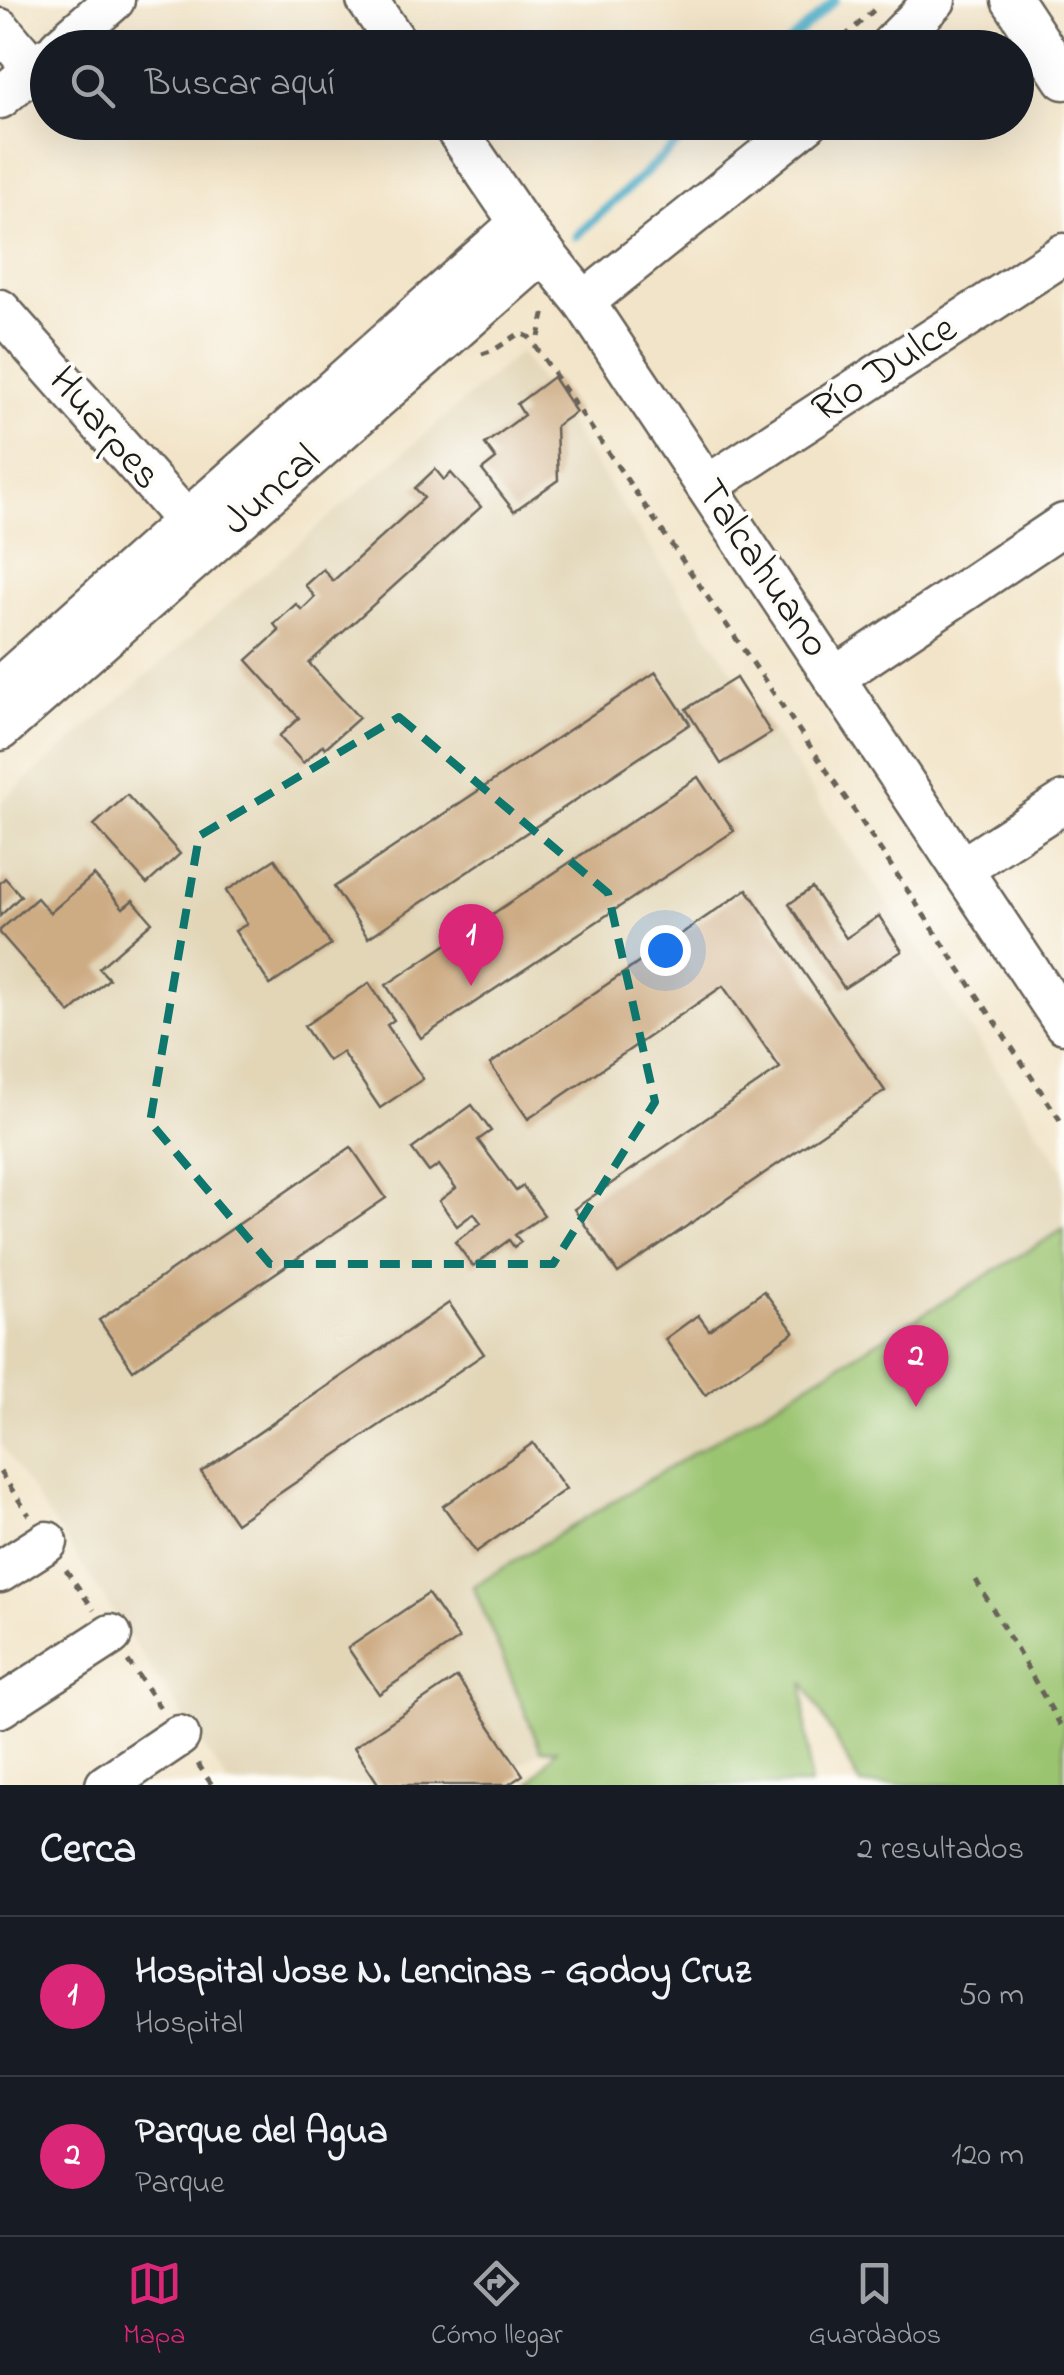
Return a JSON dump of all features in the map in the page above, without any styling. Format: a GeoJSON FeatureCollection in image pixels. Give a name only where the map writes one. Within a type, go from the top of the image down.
{"type":"FeatureCollection","features":[{"type":"Feature","properties":{"kind":"street"},"geometry":{"type":"LineString","coordinates":[[79,30],[114,0]]}},
{"type":"Feature","properties":{"kind":"street"},"geometry":{"type":"LineString","coordinates":[[368,0],[388,30]]}},
{"type":"Feature","properties":{"kind":"street"},"geometry":{"type":"LineString","coordinates":[[906,30],[935,0]]}},
{"type":"Feature","properties":{"kind":"street"},"geometry":{"type":"LineString","coordinates":[[1012,0],[1032,30]]}},
{"type":"Feature","properties":{"kind":"street"},"geometry":{"type":"LineString","coordinates":[[0,29],[30,48]]}},
{"type":"Feature","properties":{"kind":"street"},"geometry":{"type":"LineString","coordinates":[[1034,33],[1064,79]]}},
{"type":"Feature","properties":{"kind":"street"},"geometry":{"type":"LineString","coordinates":[[0,98],[30,72]]}},
{"type":"Feature","properties":{"kind":"street","name":"Talcahuano"},"geometry":{"type":"LineString","coordinates":[[464,140],[584,302],[1064,1023]]}},
{"type":"Feature","properties":{"kind":"street"},"geometry":{"type":"LineString","coordinates":[[584,302],[786,140]]}},
{"type":"Feature","properties":{"kind":"street","name":"Juncal"},"geometry":{"type":"LineString","coordinates":[[0,730],[198,534],[532,237]]}},
{"type":"Feature","properties":{"kind":"street","name":"Río Dulce"},"geometry":{"type":"LineString","coordinates":[[707,486],[1064,254]]}},
{"type":"Feature","properties":{"kind":"street","name":"Huarpes"},"geometry":{"type":"LineString","coordinates":[[0,310],[198,534]]}},
{"type":"Feature","properties":{"kind":"street"},"geometry":{"type":"LineString","coordinates":[[834,678],[1064,524]]}},
{"type":"Feature","properties":{"kind":"street","name":"Juncal"},"geometry":{"type":"LineString","coordinates":[[0,688],[198,534]]}},
{"type":"Feature","properties":{"kind":"street"},"geometry":{"type":"LineString","coordinates":[[961,868],[1064,802]]}},
{"type":"Feature","properties":{"kind":"street"},"geometry":{"type":"LineString","coordinates":[[0,1572],[47,1542]]}},
{"type":"Feature","properties":{"kind":"street"},"geometry":{"type":"LineString","coordinates":[[0,1707],[111,1636]]}},
{"type":"Feature","properties":{"kind":"street"},"geometry":{"type":"LineString","coordinates":[[106,1785],[180,1736]]}},
{"type":"Feature","properties":{"kind":"path"},"geometry":{"type":"LineString","coordinates":[[852,30],[885,0]]}},
{"type":"Feature","properties":{"kind":"path"},"geometry":{"type":"LineString","coordinates":[[473,357],[520,334],[529,336],[851,806],[1064,1126]]}},
{"type":"Feature","properties":{"kind":"path"},"geometry":{"type":"LineString","coordinates":[[976,1580],[1064,1731]]}},
{"type":"Feature","properties":{"kind":"highlighted area"},"geometry":{"type":"Polygon","coordinates":[[[399,717],[608,893],[655,1102],[553,1264],[270,1264],[150,1122],[199,836],[399,717]]]}},
{"type":"Feature","properties":{"kind":"shaded area"},"geometry":{"type":"Polygon","coordinates":[[[520,352],[1064,1170],[1064,1229],[473,1585],[541,1750],[491,1785],[229,1785],[0,1443],[0,803],[520,352]]]}},
{"type":"Feature","properties":{"kind":"green space"},"geometry":{"type":"Polygon","coordinates":[[[1064,1229],[1064,1785],[861,1785],[803,1681],[810,1785],[529,1785],[557,1749],[541,1750],[473,1586],[1064,1229]]]}},
{"type":"Feature","properties":{"kind":"building"},"geometry":{"type":"Polygon","coordinates":[[[553,377],[576,412],[556,426],[558,480],[514,511],[482,470],[496,459],[485,444],[524,415],[517,404],[553,377]]]}},
{"type":"Feature","properties":{"kind":"building"},"geometry":{"type":"Polygon","coordinates":[[[435,469],[444,480],[451,473],[481,507],[309,663],[359,718],[303,763],[279,736],[299,718],[247,660],[279,631],[274,624],[296,604],[302,610],[315,597],[305,585],[323,569],[333,581],[424,498],[415,488],[435,469]]]}},
{"type":"Feature","properties":{"kind":"building"},"geometry":{"type":"Polygon","coordinates":[[[656,672],[690,724],[368,938],[334,887],[656,672]]]}},
{"type":"Feature","properties":{"kind":"building"},"geometry":{"type":"Polygon","coordinates":[[[736,678],[771,733],[721,764],[686,709],[736,678]]]}},
{"type":"Feature","properties":{"kind":"building"},"geometry":{"type":"Polygon","coordinates":[[[698,777],[734,831],[421,1038],[386,985],[698,777]]]}},
{"type":"Feature","properties":{"kind":"building"},"geometry":{"type":"Polygon","coordinates":[[[127,795],[180,854],[147,884],[94,825],[127,795]]]}},
{"type":"Feature","properties":{"kind":"building"},"geometry":{"type":"Polygon","coordinates":[[[275,859],[331,945],[270,985],[235,931],[247,924],[226,891],[275,859]]]}},
{"type":"Feature","properties":{"kind":"building"},"geometry":{"type":"Polygon","coordinates":[[[94,875],[123,908],[133,900],[152,922],[99,968],[109,979],[70,1013],[0,930],[37,898],[50,913],[94,875]]]}},
{"type":"Feature","properties":{"kind":"building"},"geometry":{"type":"Polygon","coordinates":[[[5,878],[21,896],[0,916],[0,883],[5,878]]]}},
{"type":"Feature","properties":{"kind":"building"},"geometry":{"type":"Polygon","coordinates":[[[812,888],[846,938],[879,916],[902,951],[844,988],[789,904],[812,888]]]}},
{"type":"Feature","properties":{"kind":"building"},"geometry":{"type":"Polygon","coordinates":[[[747,889],[885,1091],[618,1273],[574,1209],[780,1068],[723,986],[528,1119],[490,1064],[747,889]]]}},
{"type":"Feature","properties":{"kind":"building"},"geometry":{"type":"Polygon","coordinates":[[[369,983],[394,1020],[387,1025],[423,1079],[380,1108],[342,1052],[328,1061],[304,1026],[369,983]]]}},
{"type":"Feature","properties":{"kind":"building"},"geometry":{"type":"Polygon","coordinates":[[[472,1105],[491,1131],[478,1140],[516,1191],[523,1186],[544,1215],[515,1235],[521,1242],[514,1247],[509,1240],[473,1266],[455,1242],[481,1223],[474,1213],[457,1226],[439,1201],[456,1188],[439,1165],[429,1172],[412,1149],[472,1105]]]}},
{"type":"Feature","properties":{"kind":"building"},"geometry":{"type":"Polygon","coordinates":[[[351,1147],[386,1198],[133,1370],[99,1320],[351,1147]]]}},
{"type":"Feature","properties":{"kind":"building"},"geometry":{"type":"Polygon","coordinates":[[[764,1291],[794,1332],[705,1395],[665,1339],[698,1315],[709,1330],[764,1291]]]}},
{"type":"Feature","properties":{"kind":"building"},"geometry":{"type":"Polygon","coordinates":[[[449,1303],[484,1354],[236,1523],[201,1472],[449,1303]]]}},
{"type":"Feature","properties":{"kind":"building"},"geometry":{"type":"Polygon","coordinates":[[[533,1443],[566,1489],[476,1552],[443,1506],[533,1443]]]}},
{"type":"Feature","properties":{"kind":"building"},"geometry":{"type":"Polygon","coordinates":[[[428,1594],[459,1639],[379,1694],[348,1648],[428,1594]]]}},
{"type":"Feature","properties":{"kind":"building"},"geometry":{"type":"Polygon","coordinates":[[[457,1677],[523,1775],[508,1785],[379,1785],[354,1747],[457,1677]]]}},
{"type":"Feature","properties":{"kind":"waterway"},"geometry":{"type":"LineString","coordinates":[[802,30],[835,0]]}},
{"type":"Feature","properties":{"kind":"waterway"},"geometry":{"type":"LineString","coordinates":[[576,236],[681,140]]}},
{"type":"Feature","properties":{"kind":"place","name":"Hospital Jose N. Lencinas - Godoy Cruz"},"geometry":{"type":"Point","coordinates":[471,986]}},
{"type":"Feature","properties":{"kind":"place","name":"Parque del Agua"},"geometry":{"type":"Point","coordinates":[916,1407]}}]}
